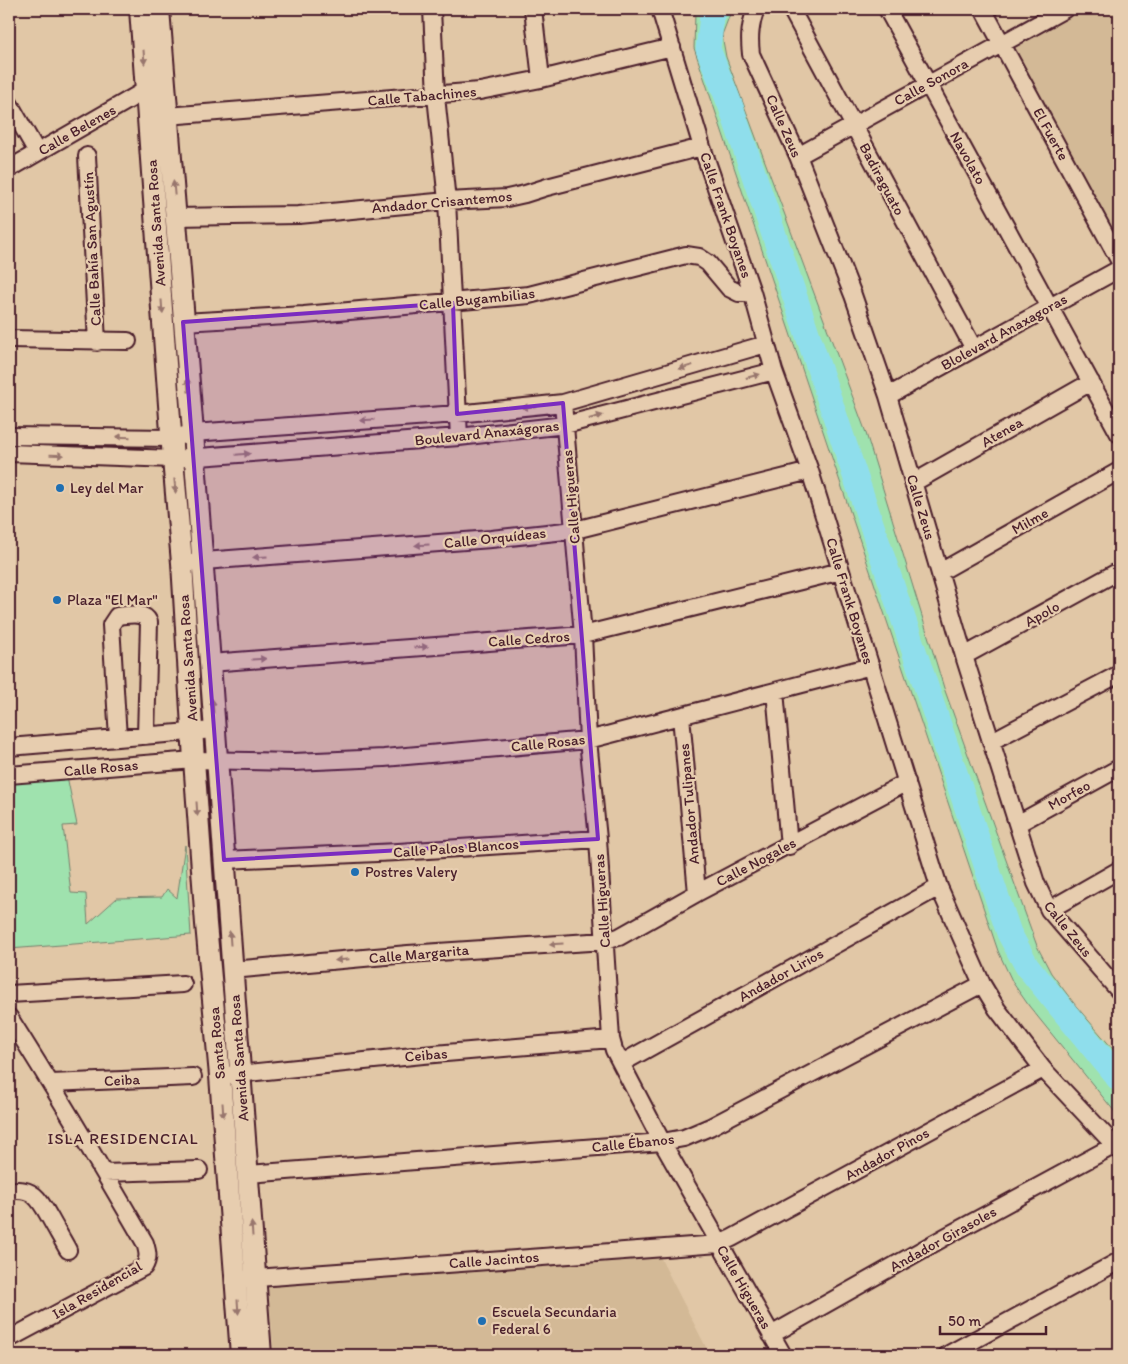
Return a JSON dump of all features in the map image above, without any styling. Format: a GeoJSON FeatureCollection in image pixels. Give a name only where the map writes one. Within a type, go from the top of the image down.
{"type":"FeatureCollection","features":[{"type":"Feature","properties":{"kind":"main road","name":"Avenida Santa Rosa"},"geometry":{"type":"LineString","coordinates":[[140,9],[193,732]]}},
{"type":"Feature","properties":{"kind":"main road","name":"Avenida Santa Rosa"},"geometry":{"type":"LineString","coordinates":[[160,9],[261,1355]]}},
{"type":"Feature","properties":{"kind":"main road","name":"Santa Rosa"},"geometry":{"type":"LineString","coordinates":[[193,732],[206,924],[220,1076],[241,1355]]}},
{"type":"Feature","properties":{"kind":"street"},"geometry":{"type":"LineString","coordinates":[[432,9],[436,96],[447,201],[458,437]]}},
{"type":"Feature","properties":{"kind":"street"},"geometry":{"type":"LineString","coordinates":[[533,9],[541,79]]}},
{"type":"Feature","properties":{"kind":"street","name":"Calle Frank Boyanes"},"geometry":{"type":"LineString","coordinates":[[660,9],[702,147],[752,292],[774,370],[810,472],[939,888],[982,984],[997,1009],[1042,1069],[1117,1148]]}},
{"type":"Feature","properties":{"kind":"street","name":"Calle Zeus"},"geometry":{"type":"LineString","coordinates":[[756,9],[751,22],[749,37],[751,54],[798,156],[854,295],[888,396],[964,656],[1036,883],[1048,910],[1118,987]]}},
{"type":"Feature","properties":{"kind":"street","name":"Badiraguato"},"geometry":{"type":"LineString","coordinates":[[791,9],[974,349]]}},
{"type":"Feature","properties":{"kind":"street","name":"Navolato"},"geometry":{"type":"LineString","coordinates":[[887,9],[1119,434]]}},
{"type":"Feature","properties":{"kind":"street","name":"El Fuerte"},"geometry":{"type":"LineString","coordinates":[[983,9],[1119,260]]}},
{"type":"Feature","properties":{"kind":"street","name":"Calle Sonora"},"geometry":{"type":"LineString","coordinates":[[798,156],[1065,9]]}},
{"type":"Feature","properties":{"kind":"street","name":"Calle Tabachines"},"geometry":{"type":"LineString","coordinates":[[167,116],[480,91],[541,79],[672,47]]}},
{"type":"Feature","properties":{"kind":"street","name":"Calle Belenes"},"geometry":{"type":"LineString","coordinates":[[9,169],[146,90]]}},
{"type":"Feature","properties":{"kind":"street"},"geometry":{"type":"LineString","coordinates":[[9,103],[38,152]]}},
{"type":"Feature","properties":{"kind":"street","name":"Andador Crisantemos"},"geometry":{"type":"LineString","coordinates":[[176,217],[299,215],[447,201],[507,198],[702,147]]}},
{"type":"Feature","properties":{"kind":"street","name":"Calle Bahía San Agustín"},"geometry":{"type":"LineString","coordinates":[[86,156],[97,342]]}},
{"type":"Feature","properties":{"kind":"street","name":"Calle Bugambilias"},"geometry":{"type":"LineString","coordinates":[[183,322],[304,316],[530,295],[686,255],[699,256],[708,263],[729,288],[739,293],[752,292]]}},
{"type":"Feature","properties":{"kind":"street","name":"Blolevard Anaxagoras"},"geometry":{"type":"LineString","coordinates":[[888,396],[1119,269]]}},
{"type":"Feature","properties":{"kind":"street"},"geometry":{"type":"LineString","coordinates":[[9,339],[97,342],[128,341]]}},
{"type":"Feature","properties":{"kind":"street","name":"Boulevard Anaxágoras"},"geometry":{"type":"LineString","coordinates":[[193,433],[457,414],[564,403],[766,344]]}},
{"type":"Feature","properties":{"kind":"street","name":"Boulevard Anaxágoras"},"geometry":{"type":"LineString","coordinates":[[194,458],[458,437],[565,425],[774,370]]}},
{"type":"Feature","properties":{"kind":"street","name":"Atenea"},"geometry":{"type":"LineString","coordinates":[[913,483],[1091,382]]}},
{"type":"Feature","properties":{"kind":"street","name":"Calle Higueras"},"geometry":{"type":"LineString","coordinates":[[564,403],[583,635],[588,740],[598,839],[611,1039],[614,1050],[662,1142],[726,1241],[771,1335],[783,1355]]}},
{"type":"Feature","properties":{"kind":"street"},"geometry":{"type":"LineString","coordinates":[[9,436],[172,438],[193,433]]}},
{"type":"Feature","properties":{"kind":"street"},"geometry":{"type":"LineString","coordinates":[[9,453],[173,459],[194,458]]}},
{"type":"Feature","properties":{"kind":"street","name":"Milme"},"geometry":{"type":"LineString","coordinates":[[940,572],[1119,471]]}},
{"type":"Feature","properties":{"kind":"street","name":"Calle Orquídeas"},"geometry":{"type":"LineString","coordinates":[[202,562],[491,539],[575,530],[810,472]]}},
{"type":"Feature","properties":{"kind":"street"},"geometry":{"type":"LineString","coordinates":[[182,563],[202,562]]}},
{"type":"Feature","properties":{"kind":"street","name":"Calle Cedros"},"geometry":{"type":"LineString","coordinates":[[210,663],[583,635],[841,572]]}},
{"type":"Feature","properties":{"kind":"street","name":"Apolo"},"geometry":{"type":"LineString","coordinates":[[964,656],[1119,572]]}},
{"type":"Feature","properties":{"kind":"street"},"geometry":{"type":"LineString","coordinates":[[118,738],[111,625],[117,616],[143,615],[147,617],[149,622],[146,736]]}},
{"type":"Feature","properties":{"kind":"street","name":"Calle Rosas"},"geometry":{"type":"LineString","coordinates":[[217,762],[294,762],[384,758],[588,740],[871,666]]}},
{"type":"Feature","properties":{"kind":"street"},"geometry":{"type":"LineString","coordinates":[[992,741],[1119,674]]}},
{"type":"Feature","properties":{"kind":"street"},"geometry":{"type":"LineString","coordinates":[[775,691],[789,846]]}},
{"type":"Feature","properties":{"kind":"street","name":"Andador Tulipanes"},"geometry":{"type":"LineString","coordinates":[[681,716],[697,893]]}},
{"type":"Feature","properties":{"kind":"street","name":"Avenida Santa Rosa"},"geometry":{"type":"LineString","coordinates":[[193,732],[214,730]]}},
{"type":"Feature","properties":{"kind":"street"},"geometry":{"type":"LineString","coordinates":[[9,747],[193,732]]}},
{"type":"Feature","properties":{"kind":"street"},"geometry":{"type":"LineString","coordinates":[[194,760],[217,762]]}},
{"type":"Feature","properties":{"kind":"street","name":"Calle Rosas"},"geometry":{"type":"LineString","coordinates":[[9,775],[194,760]]}},
{"type":"Feature","properties":{"kind":"street","name":"Morfeo"},"geometry":{"type":"LineString","coordinates":[[1018,823],[1119,768]]}},
{"type":"Feature","properties":{"kind":"street","name":"Calle Nogales"},"geometry":{"type":"LineString","coordinates":[[605,941],[619,937],[697,893],[907,782]]}},
{"type":"Feature","properties":{"kind":"street","name":"Calle Palos Blancos"},"geometry":{"type":"LineString","coordinates":[[224,860],[398,852],[598,839]]}},
{"type":"Feature","properties":{"kind":"street"},"geometry":{"type":"LineString","coordinates":[[1048,910],[1119,870]]}},
{"type":"Feature","properties":{"kind":"street","name":"Andador Lirios"},"geometry":{"type":"LineString","coordinates":[[622,1063],[939,888]]}},
{"type":"Feature","properties":{"kind":"street","name":"Calle Margarita"},"geometry":{"type":"LineString","coordinates":[[232,970],[408,954],[605,941]]}},
{"type":"Feature","properties":{"kind":"street"},"geometry":{"type":"LineString","coordinates":[[9,994],[183,984]]}},
{"type":"Feature","properties":{"kind":"street","name":"Calle Ébanos"},"geometry":{"type":"LineString","coordinates":[[248,1174],[662,1142],[684,1138],[710,1127],[982,984]]}},
{"type":"Feature","properties":{"kind":"street","name":"Isla Residencial"},"geometry":{"type":"LineString","coordinates":[[9,1017],[104,1172],[148,1251],[148,1260],[144,1267],[9,1339]]}},
{"type":"Feature","properties":{"kind":"street","name":"Ceibas"},"geometry":{"type":"LineString","coordinates":[[220,1076],[423,1055],[611,1039]]}},
{"type":"Feature","properties":{"kind":"street","name":"Andador Pinos"},"geometry":{"type":"LineString","coordinates":[[726,1241],[1042,1069]]}},
{"type":"Feature","properties":{"kind":"street","name":"Ceiba"},"geometry":{"type":"LineString","coordinates":[[51,1083],[193,1076]]}},
{"type":"Feature","properties":{"kind":"street","name":"Andador Girasoles"},"geometry":{"type":"LineString","coordinates":[[771,1335],[945,1237],[1117,1148]]}},
{"type":"Feature","properties":{"kind":"street"},"geometry":{"type":"LineString","coordinates":[[104,1172],[199,1170]]}},
{"type":"Feature","properties":{"kind":"street"},"geometry":{"type":"LineString","coordinates":[[9,1191],[15,1189],[28,1191],[40,1199],[68,1250]]}},
{"type":"Feature","properties":{"kind":"street","name":"Calle Jacintos"},"geometry":{"type":"LineString","coordinates":[[236,1279],[726,1241]]}},
{"type":"Feature","properties":{"kind":"street"},"geometry":{"type":"LineString","coordinates":[[947,1355],[1119,1261]]}},
{"type":"Feature","properties":{"kind":"highlighted area"},"geometry":{"type":"Polygon","coordinates":[[[453,303],[457,414],[563,403],[598,839],[224,860],[183,322],[453,303]]]}},
{"type":"Feature","properties":{"kind":"shaded area"},"geometry":{"type":"Polygon","coordinates":[[[1084,9],[1119,9],[1119,242],[1013,48],[1084,9]]]}},
{"type":"Feature","properties":{"kind":"shaded area","name":"Escuela Secundaria Federal 6"},"geometry":{"type":"Polygon","coordinates":[[[660,1257],[710,1355],[274,1355],[268,1286],[660,1257]]]}},
{"type":"Feature","properties":{"kind":"green space"},"geometry":{"type":"Polygon","coordinates":[[[697,9],[732,9],[722,35],[726,57],[865,430],[944,688],[1037,946],[1051,973],[1076,1006],[1119,1056],[1119,1117],[1029,1006],[1013,983],[998,951],[694,48],[695,13],[697,9]]]}},
{"type":"Feature","properties":{"kind":"green space"},"geometry":{"type":"Polygon","coordinates":[[[66,771],[77,825],[63,826],[71,893],[86,894],[88,924],[117,898],[162,897],[167,889],[177,898],[185,845],[191,935],[9,949],[9,775],[66,771]]]}},
{"type":"Feature","properties":{"kind":"waterway"},"geometry":{"type":"LineString","coordinates":[[716,9],[712,16],[708,49],[731,107],[1009,933],[1027,966],[1119,1079]]}},
{"type":"Feature","properties":{"kind":"place","name":"Ley del Mar"},"geometry":{"type":"Point","coordinates":[60,488]}},
{"type":"Feature","properties":{"kind":"place","name":"Plaza \"El Mar\""},"geometry":{"type":"Point","coordinates":[57,600]}},
{"type":"Feature","properties":{"kind":"place","name":"Postres Valery"},"geometry":{"type":"Point","coordinates":[355,872]}},
{"type":"Feature","properties":{"kind":"place","name":"Escuela Secundaria Federal 6"},"geometry":{"type":"Point","coordinates":[482,1321]}},
{"type":"Feature","properties":{"kind":"district","name":"ISLA RESIDENCIAL"},"geometry":{"type":"Point","coordinates":[123,1138]}}]}
